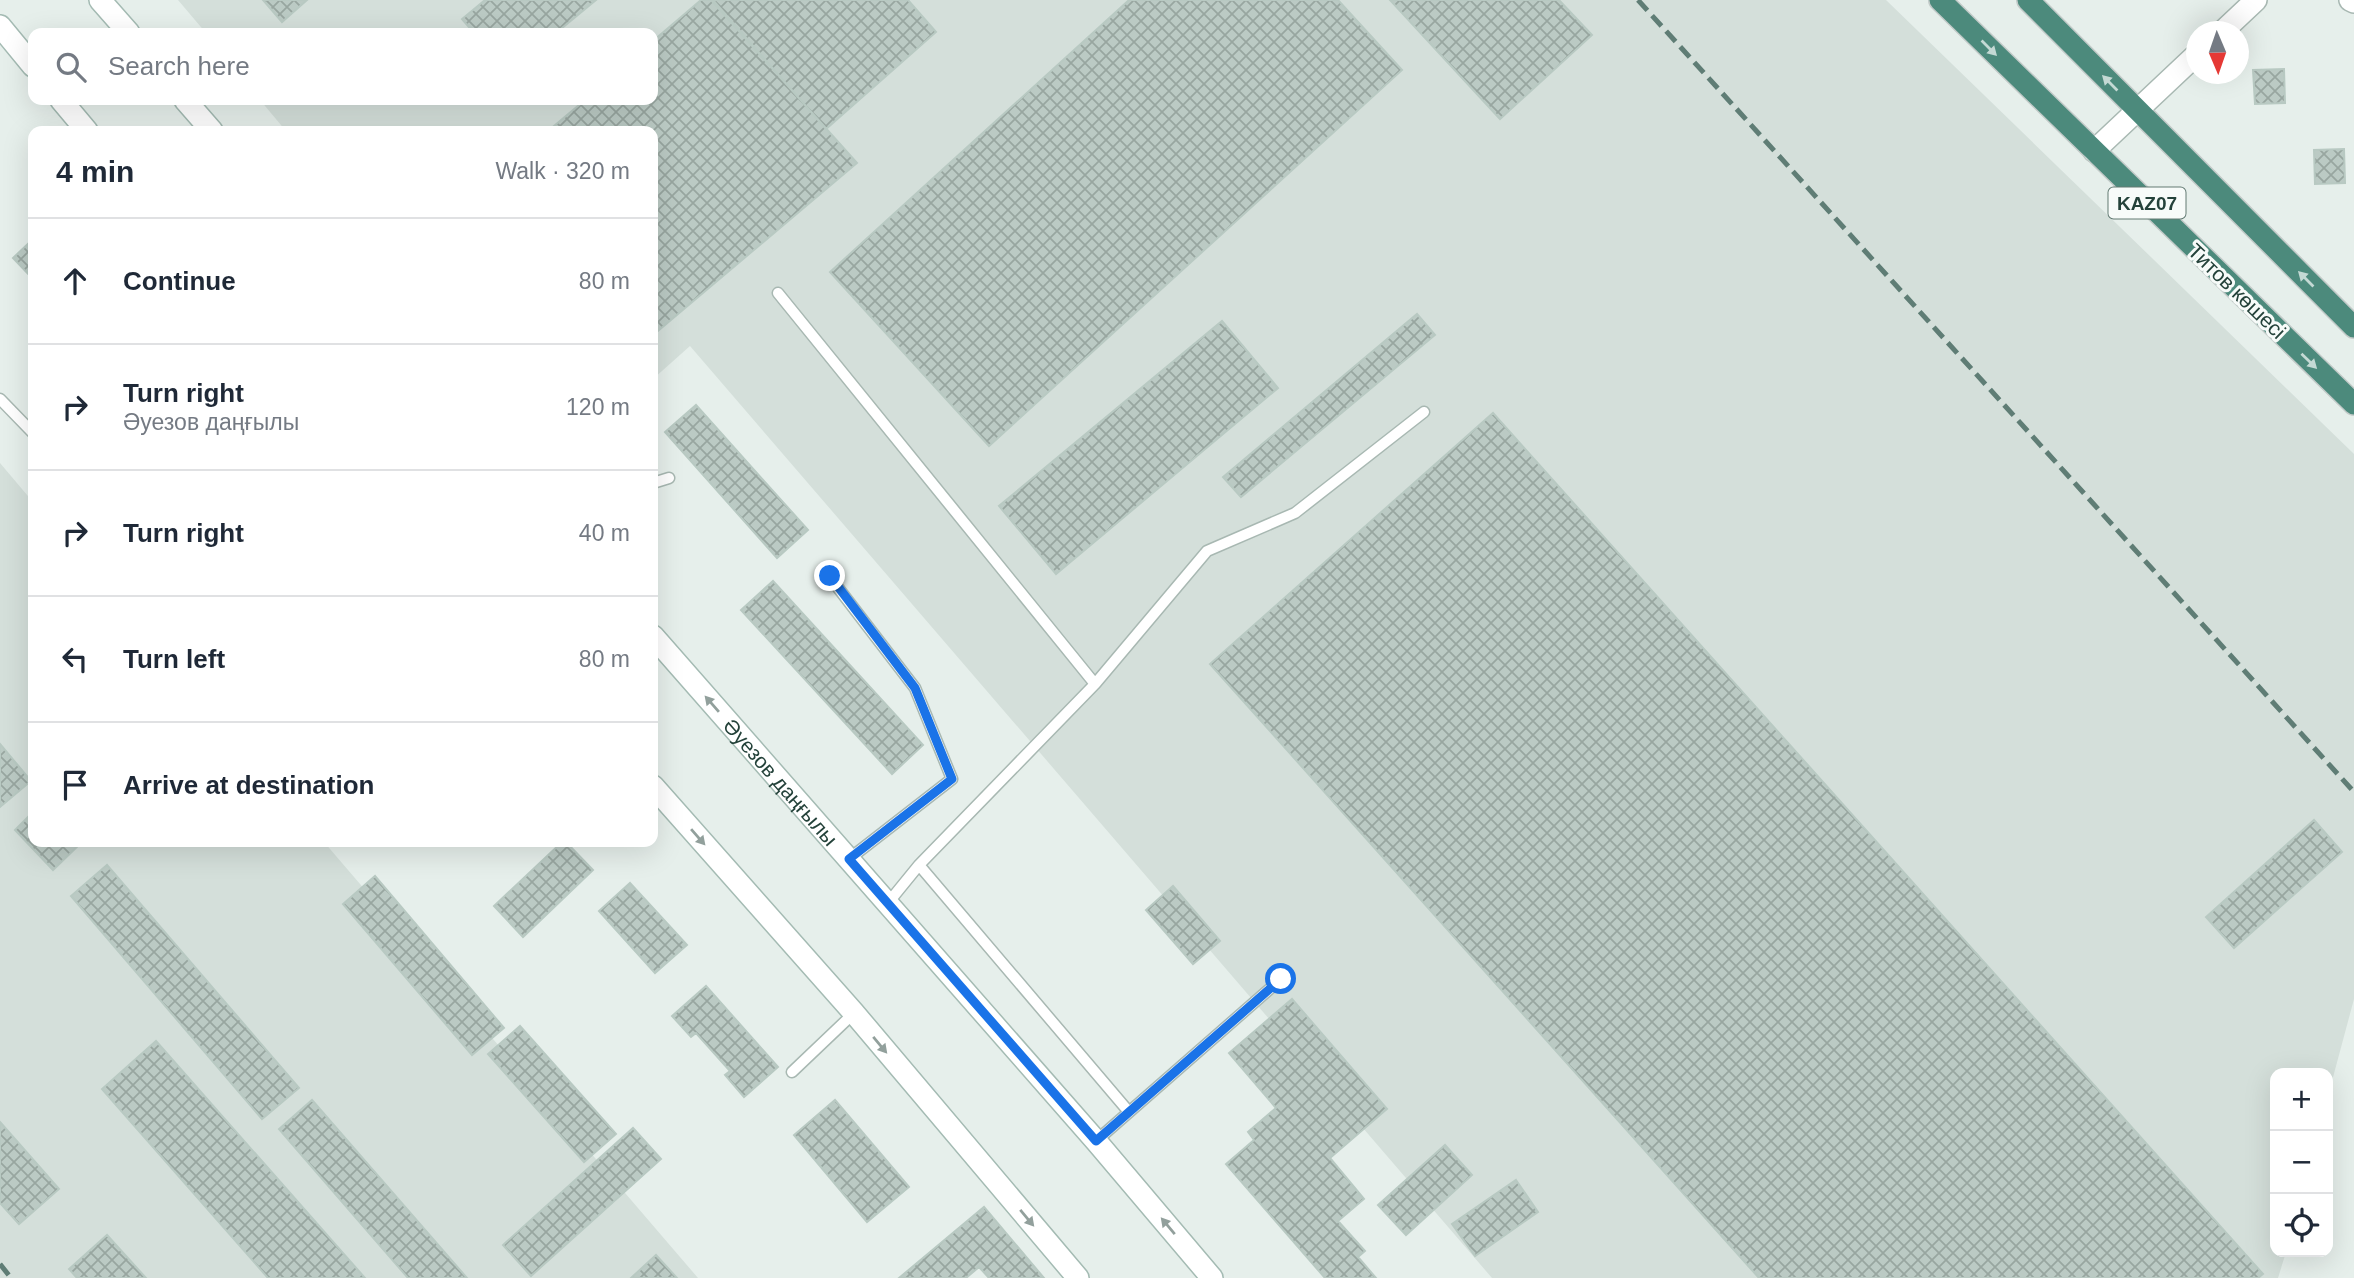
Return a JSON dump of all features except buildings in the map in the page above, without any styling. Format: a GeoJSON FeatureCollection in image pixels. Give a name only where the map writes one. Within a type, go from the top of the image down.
{"type":"FeatureCollection","features":[{"type":"Feature","properties":{"kind":"highway","name":"Титов көшесі"},"geometry":{"type":"LineString","coordinates":[[1940,0],[2354,404]]}},
{"type":"Feature","properties":{"kind":"highway","name":"KAZ07"},"geometry":{"type":"LineString","coordinates":[[2028,0],[2354,327]]}},
{"type":"Feature","properties":{"kind":"main road"},"geometry":{"type":"LineString","coordinates":[[100,0],[125,28]]}},
{"type":"Feature","properties":{"kind":"main road"},"geometry":{"type":"LineString","coordinates":[[2234,21],[2256,0]]}},
{"type":"Feature","properties":{"kind":"main road"},"geometry":{"type":"LineString","coordinates":[[0,26],[28,60]]}},
{"type":"Feature","properties":{"kind":"main road"},"geometry":{"type":"LineString","coordinates":[[2094,151],[2186,64]]}},
{"type":"Feature","properties":{"kind":"main road"},"geometry":{"type":"LineString","coordinates":[[65,105],[83,126]]}},
{"type":"Feature","properties":{"kind":"main road"},"geometry":{"type":"LineString","coordinates":[[189,105],[208,126]]}},
{"type":"Feature","properties":{"kind":"main road","name":"Әуезов даңғылы"},"geometry":{"type":"LineString","coordinates":[[658,642],[1096,1141],[1212,1278]]}},
{"type":"Feature","properties":{"kind":"main road"},"geometry":{"type":"LineString","coordinates":[[658,792],[854,1013],[1078,1278]]}},
{"type":"Feature","properties":{"kind":"lane"},"geometry":{"type":"LineString","coordinates":[[778,293],[1095,684]]}},
{"type":"Feature","properties":{"kind":"lane"},"geometry":{"type":"LineString","coordinates":[[0,399],[28,428]]}},
{"type":"Feature","properties":{"kind":"lane"},"geometry":{"type":"LineString","coordinates":[[888,903],[919,865],[1095,684],[1208,551],[1295,513],[1424,412]]}},
{"type":"Feature","properties":{"kind":"lane"},"geometry":{"type":"LineString","coordinates":[[658,481],[668,478]]}},
{"type":"Feature","properties":{"kind":"lane"},"geometry":{"type":"LineString","coordinates":[[830,576],[915,688],[952,779],[849,859]]}},
{"type":"Feature","properties":{"kind":"lane"},"geometry":{"type":"LineString","coordinates":[[919,865],[1129,1112]]}},
{"type":"Feature","properties":{"kind":"lane"},"geometry":{"type":"LineString","coordinates":[[1096,1141],[1281,979]]}},
{"type":"Feature","properties":{"kind":"lane"},"geometry":{"type":"LineString","coordinates":[[792,1072],[854,1013]]}},
{"type":"Feature","properties":{"kind":"shaded area"},"geometry":{"type":"Polygon","coordinates":[[[178,0],[1886,0],[2354,454],[2354,999],[2333,1077],[2333,1068],[2270,1068],[2270,1257],[2284,1257],[2278,1278],[1492,1278],[690,346],[658,375],[658,126],[282,126],[264,105],[658,105],[658,28],[202,28],[178,0]]]}},
{"type":"Feature","properties":{"kind":"shaded area"},"geometry":{"type":"Polygon","coordinates":[[[0,463],[28,496],[28,847],[328,847],[698,1278],[0,1278],[0,463]]]}},
{"type":"Feature","properties":{"kind":"railway"},"geometry":{"type":"LineString","coordinates":[[1638,0],[2354,792]]}},
{"type":"Feature","properties":{"kind":"railway"},"geometry":{"type":"LineString","coordinates":[[0,1264],[11,1278]]}},
{"type":"Feature","properties":{"kind":"route"},"geometry":{"type":"LineString","coordinates":[[830,576],[915,688],[952,779],[849,859],[1096,1141],[1281,979]]}}]}
